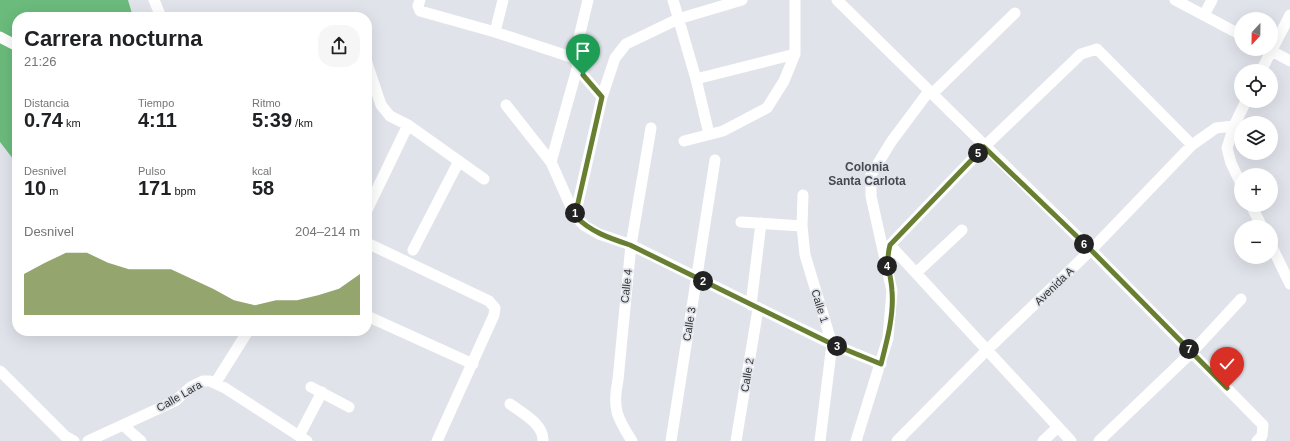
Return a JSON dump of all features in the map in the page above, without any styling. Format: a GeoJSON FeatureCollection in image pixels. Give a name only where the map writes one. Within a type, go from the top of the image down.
{"type":"FeatureCollection","features":[{"type":"Feature","properties":{"kind":"street"},"geometry":{"type":"LineString","coordinates":[[154,0],[159,12]]}},
{"type":"Feature","properties":{"kind":"street"},"geometry":{"type":"LineString","coordinates":[[495,32],[503,0]]}},
{"type":"Feature","properties":{"kind":"street"},"geometry":{"type":"LineString","coordinates":[[551,162],[576,62],[588,0]]}},
{"type":"Feature","properties":{"kind":"street"},"geometry":{"type":"LineString","coordinates":[[673,0],[696,79],[709,134]]}},
{"type":"Feature","properties":{"kind":"street"},"geometry":{"type":"LineString","coordinates":[[684,141],[723,131],[767,108],[784,81],[795,54],[795,0]]}},
{"type":"Feature","properties":{"kind":"street"},"geometry":{"type":"LineString","coordinates":[[837,0],[984,147],[1091,250],[1263,425],[1262,436],[1257,441]]}},
{"type":"Feature","properties":{"kind":"street"},"geometry":{"type":"LineString","coordinates":[[1175,0],[1234,31]]}},
{"type":"Feature","properties":{"kind":"street"},"geometry":{"type":"LineString","coordinates":[[1204,15],[1212,0]]}},
{"type":"Feature","properties":{"kind":"street"},"geometry":{"type":"LineString","coordinates":[[575,216],[602,97],[615,58],[626,44],[678,19],[738,1]]}},
{"type":"Feature","properties":{"kind":"street"},"geometry":{"type":"LineString","coordinates":[[420,5],[576,62],[583,75],[602,97]]}},
{"type":"Feature","properties":{"kind":"street"},"geometry":{"type":"LineString","coordinates":[[856,441],[888,338],[892,291],[871,196],[871,175],[878,161],[930,92],[1015,13]]}},
{"type":"Feature","properties":{"kind":"street"},"geometry":{"type":"LineString","coordinates":[[1278,36],[1290,15]]}},
{"type":"Feature","properties":{"kind":"street"},"geometry":{"type":"LineString","coordinates":[[0,37],[12,43]]}},
{"type":"Feature","properties":{"kind":"street"},"geometry":{"type":"LineString","coordinates":[[887,267],[890,245],[984,147],[1081,54],[1097,49],[1192,145]]}},
{"type":"Feature","properties":{"kind":"street"},"geometry":{"type":"LineString","coordinates":[[696,79],[795,54]]}},
{"type":"Feature","properties":{"kind":"street"},"geometry":{"type":"LineString","coordinates":[[1278,54],[1290,61]]}},
{"type":"Feature","properties":{"kind":"street"},"geometry":{"type":"LineString","coordinates":[[372,78],[384,111],[390,116],[408,125],[484,179]]}},
{"type":"Feature","properties":{"kind":"street"},"geometry":{"type":"LineString","coordinates":[[506,105],[551,162],[575,216],[585,226],[599,234],[630,245],[832,344],[881,364]]}},
{"type":"Feature","properties":{"kind":"street"},"geometry":{"type":"LineString","coordinates":[[372,200],[408,125]]}},
{"type":"Feature","properties":{"kind":"street"},"geometry":{"type":"LineString","coordinates":[[1234,126],[1227,148],[1234,169]]}},
{"type":"Feature","properties":{"kind":"street","name":"Avenida A"},"geometry":{"type":"LineString","coordinates":[[897,441],[987,350],[1091,250],[1192,145],[1216,128],[1234,126]]}},
{"type":"Feature","properties":{"kind":"street","name":"Calle 4"},"geometry":{"type":"LineString","coordinates":[[632,441],[616,412],[614,398],[618,380],[630,245],[651,128]]}},
{"type":"Feature","properties":{"kind":"street","name":"Calle 3"},"geometry":{"type":"LineString","coordinates":[[671,441],[715,160]]}},
{"type":"Feature","properties":{"kind":"street"},"geometry":{"type":"LineString","coordinates":[[413,250],[459,161]]}},
{"type":"Feature","properties":{"kind":"street","name":"Calle 1"},"geometry":{"type":"LineString","coordinates":[[803,195],[802,226],[805,255],[832,344],[820,441]]}},
{"type":"Feature","properties":{"kind":"street"},"geometry":{"type":"LineString","coordinates":[[741,222],[802,226]]}},
{"type":"Feature","properties":{"kind":"street","name":"Calle 2"},"geometry":{"type":"LineString","coordinates":[[736,441],[754,307],[761,223]]}},
{"type":"Feature","properties":{"kind":"street"},"geometry":{"type":"LineString","coordinates":[[916,273],[962,230]]}},
{"type":"Feature","properties":{"kind":"street"},"geometry":{"type":"LineString","coordinates":[[372,245],[489,301],[494,308],[494,315],[437,441]]}},
{"type":"Feature","properties":{"kind":"street"},"geometry":{"type":"LineString","coordinates":[[890,245],[1070,441]]}},
{"type":"Feature","properties":{"kind":"street"},"geometry":{"type":"LineString","coordinates":[[1278,259],[1290,284]]}},
{"type":"Feature","properties":{"kind":"street"},"geometry":{"type":"LineString","coordinates":[[1099,441],[1192,352],[1241,299]]}},
{"type":"Feature","properties":{"kind":"street"},"geometry":{"type":"LineString","coordinates":[[372,318],[473,364]]}},
{"type":"Feature","properties":{"kind":"street"},"geometry":{"type":"LineString","coordinates":[[216,382],[245,336]]}},
{"type":"Feature","properties":{"kind":"street"},"geometry":{"type":"LineString","coordinates":[[0,371],[65,436],[74,441]]}},
{"type":"Feature","properties":{"kind":"street","name":"Calle Lara"},"geometry":{"type":"LineString","coordinates":[[88,441],[124,426],[175,401],[191,388],[203,381],[216,382],[303,439]]}},
{"type":"Feature","properties":{"kind":"street"},"geometry":{"type":"LineString","coordinates":[[311,387],[349,407]]}},
{"type":"Feature","properties":{"kind":"street"},"geometry":{"type":"LineString","coordinates":[[303,439],[322,392]]}},
{"type":"Feature","properties":{"kind":"street"},"geometry":{"type":"LineString","coordinates":[[510,404],[540,428],[543,435],[543,441]]}},
{"type":"Feature","properties":{"kind":"street"},"geometry":{"type":"LineString","coordinates":[[124,426],[141,441]]}},
{"type":"Feature","properties":{"kind":"street"},"geometry":{"type":"LineString","coordinates":[[1044,441],[1058,427]]}},
{"type":"Feature","properties":{"kind":"green space"},"geometry":{"type":"Polygon","coordinates":[[[0,0],[128,0],[132,12],[12,12],[12,158],[0,142],[0,0]]]}},
{"type":"Feature","properties":{"kind":"district","name":"Colonia Santa Carlota"},"geometry":{"type":"Point","coordinates":[867,174]}},
{"type":"Feature","properties":{"kind":"route"},"geometry":{"type":"LineString","coordinates":[[583,75],[602,97],[575,216],[585,226],[599,234],[630,245],[758,309],[832,344],[881,364],[888,338],[892,291],[887,267],[887,254],[890,245],[984,147],[1091,250],[1227,388]]}}]}
